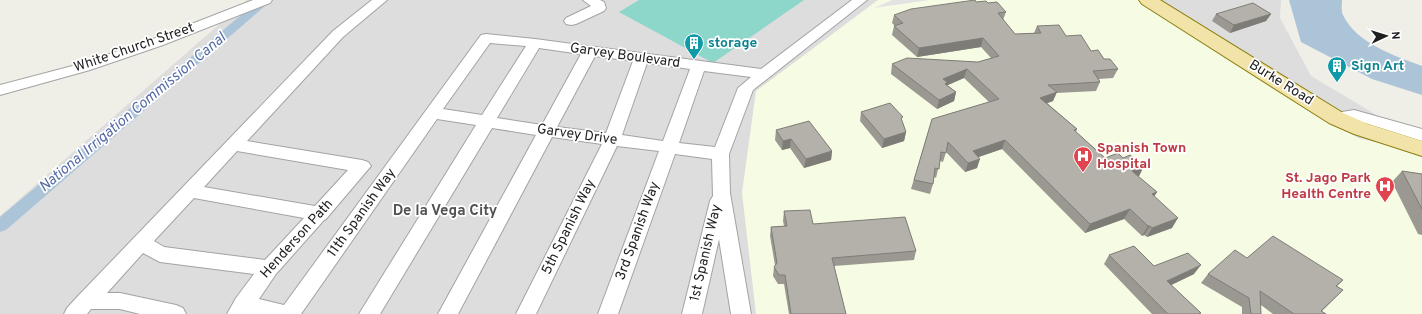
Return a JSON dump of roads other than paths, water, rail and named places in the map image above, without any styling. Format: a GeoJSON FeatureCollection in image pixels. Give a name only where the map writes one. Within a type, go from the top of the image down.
{"type":"FeatureCollection","features":[{"type":"Feature","properties":{"kind":"main road","name":"Burke Road"},"geometry":{"type":"LineString","coordinates":[[1160,4],[1336,118],[1361,129],[1422,149]]}},
{"type":"Feature","properties":{"kind":"street","name":"White Church Street"},"geometry":{"type":"LineString","coordinates":[[0,90],[86,67],[158,42],[265,0]]}},
{"type":"Feature","properties":{"kind":"street"},"geometry":{"type":"LineString","coordinates":[[80,307],[338,34],[380,0]]}},
{"type":"Feature","properties":{"kind":"street"},"geometry":{"type":"LineString","coordinates":[[571,22],[599,8],[599,5],[590,0]]}},
{"type":"Feature","properties":{"kind":"street"},"geometry":{"type":"LineString","coordinates":[[741,314],[721,193],[721,154],[746,88],[860,0]]}},
{"type":"Feature","properties":{"kind":"street","name":"Garvey Boulevard"},"geometry":{"type":"LineString","coordinates":[[486,38],[535,43],[763,74]]}},
{"type":"Feature","properties":{"kind":"street","name":"11th Spanish Way"},"geometry":{"type":"LineString","coordinates":[[288,314],[434,113],[486,38]]}},
{"type":"Feature","properties":{"kind":"street"},"geometry":{"type":"LineString","coordinates":[[369,314],[535,43]]}},
{"type":"Feature","properties":{"kind":"street"},"geometry":{"type":"LineString","coordinates":[[448,314],[590,51]]}},
{"type":"Feature","properties":{"kind":"street","name":"5th Spanish Way"},"geometry":{"type":"LineString","coordinates":[[526,314],[612,140],[642,58]]}},
{"type":"Feature","properties":{"kind":"street","name":"3rd Spanish Way"},"geometry":{"type":"LineString","coordinates":[[608,314],[698,66]]}},
{"type":"Feature","properties":{"kind":"street","name":"Garvey Drive"},"geometry":{"type":"LineString","coordinates":[[434,113],[547,131],[721,154]]}},
{"type":"Feature","properties":{"kind":"street"},"geometry":{"type":"LineString","coordinates":[[1336,118],[1354,115],[1422,135]]}},
{"type":"Feature","properties":{"kind":"street","name":"Henderson Path"},"geometry":{"type":"LineString","coordinates":[[234,145],[362,166],[320,214],[269,268],[240,309]]}},
{"type":"Feature","properties":{"kind":"street"},"geometry":{"type":"LineString","coordinates":[[190,191],[320,214]]}},
{"type":"Feature","properties":{"kind":"street","name":"1st Spanish Way"},"geometry":{"type":"LineString","coordinates":[[692,314],[721,193]]}},
{"type":"Feature","properties":{"kind":"street"},"geometry":{"type":"LineString","coordinates":[[141,243],[160,254],[269,268]]}},
{"type":"Feature","properties":{"kind":"street"},"geometry":{"type":"LineString","coordinates":[[80,307],[120,302],[176,314]]}},
{"type":"Feature","properties":{"kind":"street"},"geometry":{"type":"LineString","coordinates":[[240,309],[288,314]]}},
{"type":"Feature","properties":{"kind":"waterway","name":"National Irrigation Commission Canal"},"geometry":{"type":"LineString","coordinates":[[0,226],[266,0]]}},
{"type":"Feature","properties":{"kind":"place","name":"storage"},"geometry":{"type":"Point","coordinates":[694,60]}},
{"type":"Feature","properties":{"kind":"place","name":"Sign Art"},"geometry":{"type":"Point","coordinates":[1337,83]}},
{"type":"Feature","properties":{"kind":"place","name":"Spanish Town Hospital"},"geometry":{"type":"Point","coordinates":[1083,173]}},
{"type":"Feature","properties":{"kind":"place","name":"St. Jago Park Health Centre"},"geometry":{"type":"Point","coordinates":[1385,203]}},
{"type":"Feature","properties":{"kind":"district","name":"De la Vega City"},"geometry":{"type":"Point","coordinates":[445,211]}}]}
